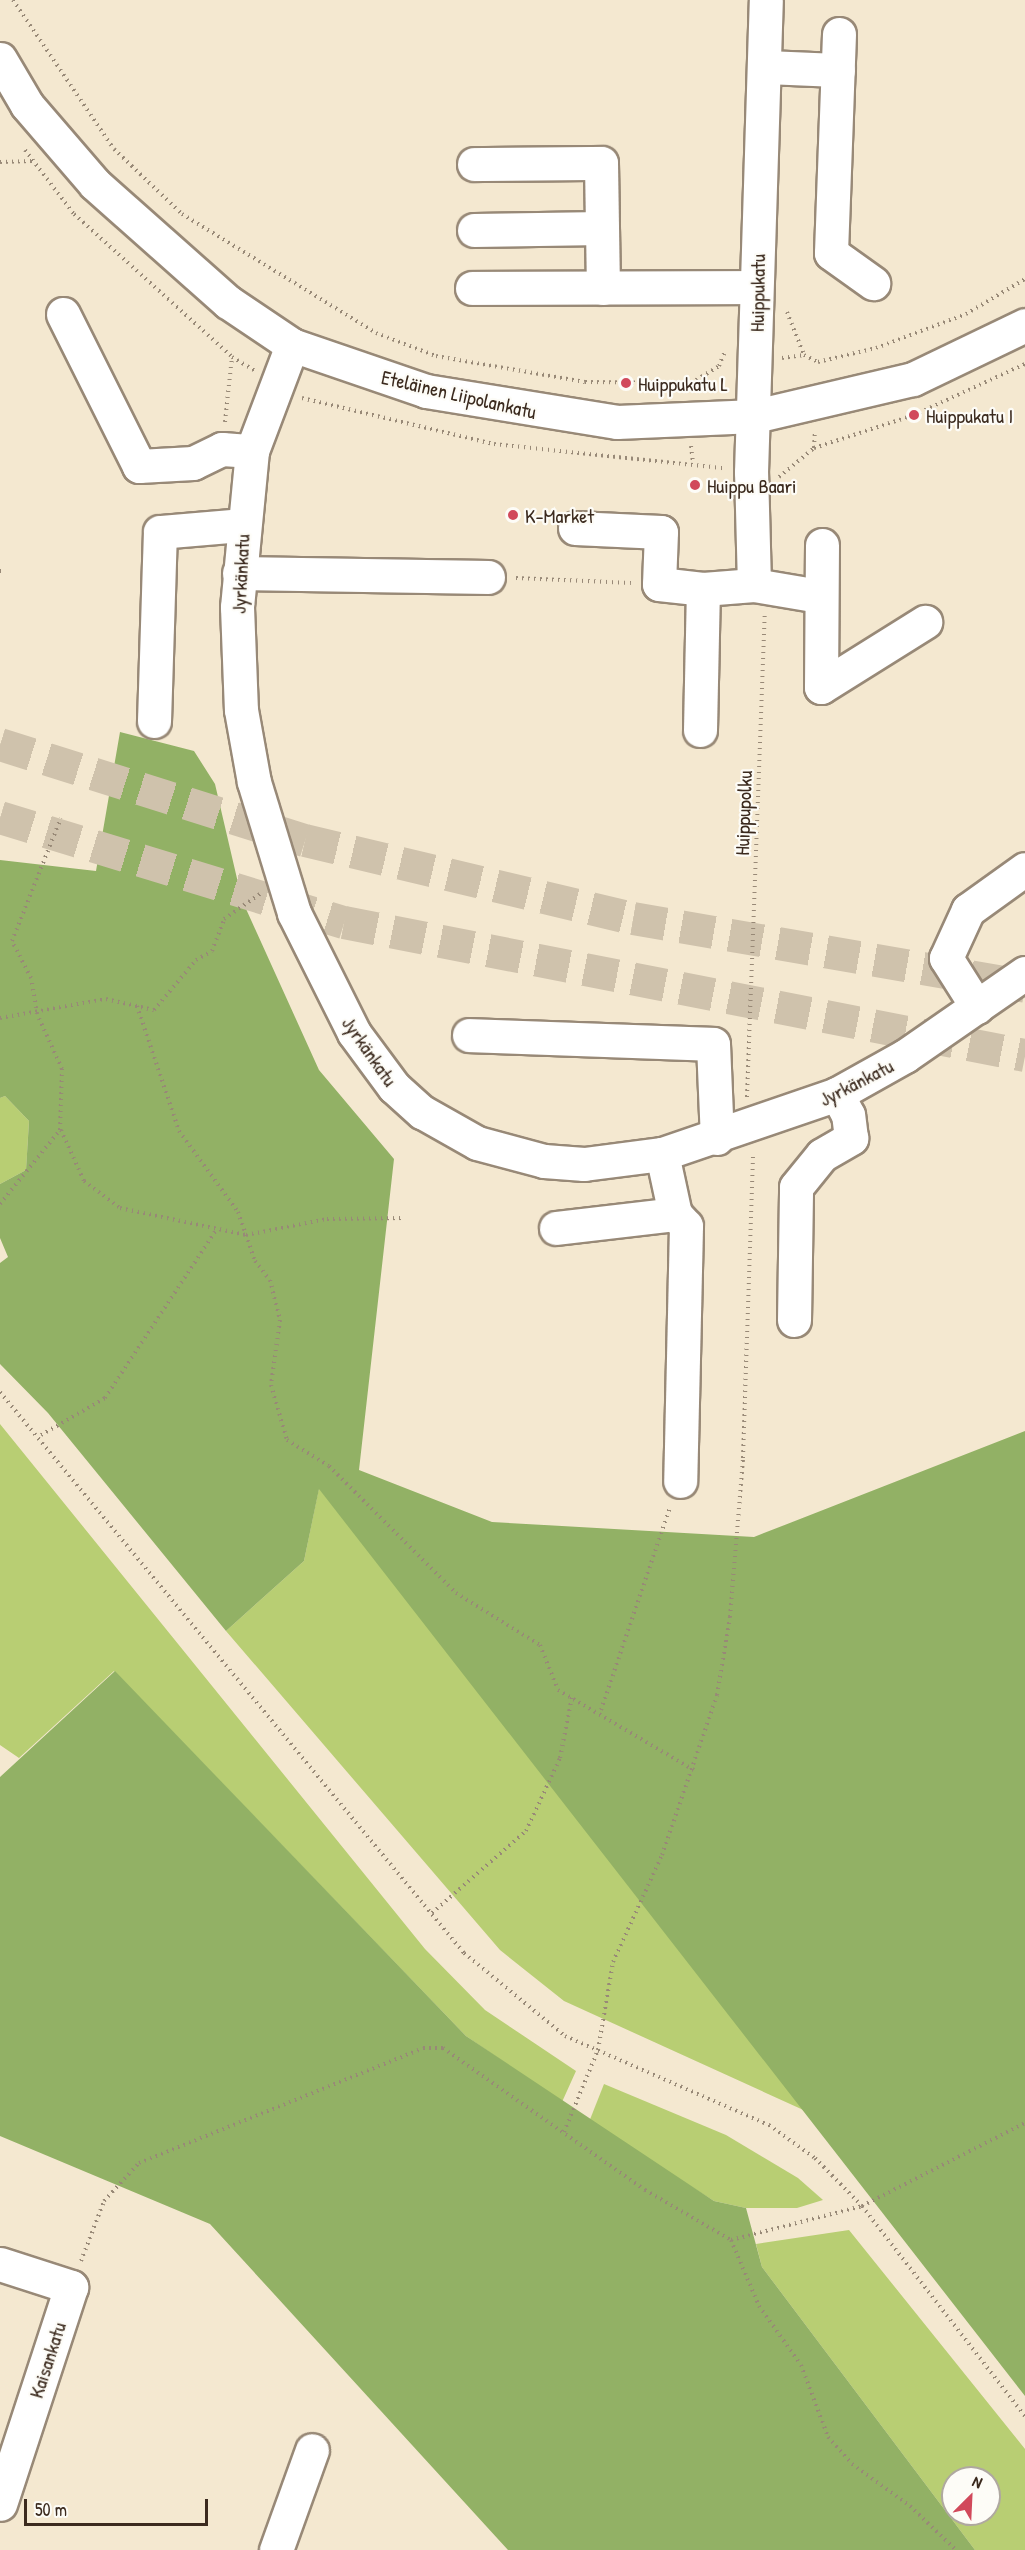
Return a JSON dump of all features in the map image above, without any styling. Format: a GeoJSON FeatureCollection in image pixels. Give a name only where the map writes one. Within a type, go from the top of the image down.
{"type":"FeatureCollection","features":[{"type":"Feature","properties":{"kind":"street","name":"Huippukatu"},"geometry":{"type":"LineString","coordinates":[[763,587],[755,416],[756,287],[766,0]]}},
{"type":"Feature","properties":{"kind":"street"},"geometry":{"type":"LineString","coordinates":[[839,34],[831,253],[873,283]]}},
{"type":"Feature","properties":{"kind":"street","name":"Eteläinen Liipolankatu"},"geometry":{"type":"LineString","coordinates":[[0,59],[27,105],[95,184],[228,302],[292,345],[426,391],[534,412],[617,422],[755,416],[912,379],[1025,325]]}},
{"type":"Feature","properties":{"kind":"street"},"geometry":{"type":"LineString","coordinates":[[765,67],[838,70]]}},
{"type":"Feature","properties":{"kind":"street"},"geometry":{"type":"LineString","coordinates":[[474,164],[601,163],[603,288]]}},
{"type":"Feature","properties":{"kind":"street"},"geometry":{"type":"LineString","coordinates":[[474,230],[602,228]]}},
{"type":"Feature","properties":{"kind":"street"},"geometry":{"type":"LineString","coordinates":[[472,288],[756,287]]}},
{"type":"Feature","properties":{"kind":"street"},"geometry":{"type":"LineString","coordinates":[[63,314],[140,466],[193,463],[237,450]]}},
{"type":"Feature","properties":{"kind":"street","name":"Jyrkänkatu"},"geometry":{"type":"LineString","coordinates":[[292,345],[237,450],[242,525],[239,573],[241,710],[254,782],[294,913],[354,1033],[394,1087],[422,1112],[477,1143],[532,1158],[584,1164],[745,1144],[837,1094],[977,1007],[1025,973]]}},
{"type":"Feature","properties":{"kind":"street"},"geometry":{"type":"LineString","coordinates":[[154,721],[160,532],[242,525]]}},
{"type":"Feature","properties":{"kind":"street"},"geometry":{"type":"LineString","coordinates":[[575,528],[661,532],[659,584],[703,589],[763,587],[819,596]]}},
{"type":"Feature","properties":{"kind":"street"},"geometry":{"type":"LineString","coordinates":[[822,545],[819,596],[821,687],[925,622]]}},
{"type":"Feature","properties":{"kind":"street"},"geometry":{"type":"LineString","coordinates":[[239,573],[488,577]]}},
{"type":"Feature","properties":{"kind":"street"},"geometry":{"type":"LineString","coordinates":[[700,730],[703,589]]}},
{"type":"Feature","properties":{"kind":"street"},"geometry":{"type":"LineString","coordinates":[[977,1007],[946,958],[968,910],[1025,869]]}},
{"type":"Feature","properties":{"kind":"street"},"geometry":{"type":"LineString","coordinates":[[469,1035],[713,1044],[745,1144]]}},
{"type":"Feature","properties":{"kind":"street"},"geometry":{"type":"LineString","coordinates":[[794,1320],[796,1187],[822,1155],[851,1138],[849,1115],[837,1094]]}},
{"type":"Feature","properties":{"kind":"street"},"geometry":{"type":"LineString","coordinates":[[662,1154],[675,1214],[686,1226],[680,1481]]}},
{"type":"Feature","properties":{"kind":"street"},"geometry":{"type":"LineString","coordinates":[[556,1228],[675,1214]]}},
{"type":"Feature","properties":{"kind":"street"},"geometry":{"type":"LineString","coordinates":[[0,2264],[71,2287]]}},
{"type":"Feature","properties":{"kind":"street","name":"Kaisankatu"},"geometry":{"type":"LineString","coordinates":[[0,2504],[71,2287]]}},
{"type":"Feature","properties":{"kind":"street"},"geometry":{"type":"LineString","coordinates":[[276,2550],[312,2450]]}},
{"type":"Feature","properties":{"kind":"path"},"geometry":{"type":"LineString","coordinates":[[0,162],[33,161]]}},
{"type":"Feature","properties":{"kind":"path"},"geometry":{"type":"LineString","coordinates":[[232,357],[237,450]]}},
{"type":"Feature","properties":{"kind":"path"},"geometry":{"type":"LineString","coordinates":[[780,489],[782,477]]}},
{"type":"Feature","properties":{"kind":"path"},"geometry":{"type":"LineString","coordinates":[[488,577],[659,584]]}},
{"type":"Feature","properties":{"kind":"path","name":"Huippupolku"},"geometry":{"type":"LineString","coordinates":[[564,2132],[598,2050],[613,1962],[694,1770],[717,1695],[730,1617],[743,1458],[745,1144],[764,619],[763,587]]}},
{"type":"Feature","properties":{"kind":"path"},"geometry":{"type":"LineString","coordinates":[[62,818],[12,941],[31,978],[37,1014],[62,1069],[60,1130],[84,1181],[120,1208],[246,1235],[327,1219],[404,1218]]}},
{"type":"Feature","properties":{"kind":"path"},"geometry":{"type":"LineString","coordinates":[[258,883],[264,902]]}},
{"type":"Feature","properties":{"kind":"path"},"geometry":{"type":"LineString","coordinates":[[0,1018],[37,1014],[106,999],[154,1010],[196,960],[212,951],[224,919],[261,893]]}},
{"type":"Feature","properties":{"kind":"path"},"geometry":{"type":"LineString","coordinates":[[137,1006],[179,1131],[238,1212],[255,1262],[270,1280],[280,1320],[271,1385],[287,1440],[329,1466],[456,1593],[540,1645],[558,1690],[601,1710],[694,1770]]}},
{"type":"Feature","properties":{"kind":"path"},"geometry":{"type":"LineString","coordinates":[[0,1204],[60,1130]]}},
{"type":"Feature","properties":{"kind":"path"},"geometry":{"type":"LineString","coordinates":[[40,1435],[105,1398],[217,1229]]}},
{"type":"Feature","properties":{"kind":"path"},"geometry":{"type":"LineString","coordinates":[[0,1392],[40,1435],[464,1953],[517,2001],[565,2036],[769,2125],[815,2158],[862,2206],[1025,2416]]}},
{"type":"Feature","properties":{"kind":"path"},"geometry":{"type":"LineString","coordinates":[[601,1710],[680,1481]]}},
{"type":"Feature","properties":{"kind":"path"},"geometry":{"type":"LineString","coordinates":[[432,1913],[526,1831],[560,1758],[572,1697]]}},
{"type":"Feature","properties":{"kind":"path"},"geometry":{"type":"LineString","coordinates":[[71,2287],[104,2201],[139,2163],[423,2048],[435,2046],[461,2057],[645,2190],[731,2240],[759,2306],[801,2365],[828,2437],[852,2464],[910,2506],[956,2550]]}},
{"type":"Feature","properties":{"kind":"path"},"geometry":{"type":"LineString","coordinates":[[731,2240],[862,2206],[1025,2123]]}},
{"type":"Feature","properties":{"kind":"green space"},"geometry":{"type":"Polygon","coordinates":[[[120,732],[194,751],[215,784],[242,900],[319,1070],[394,1159],[359,1470],[492,1522],[754,1537],[1025,1431],[1025,2396],[319,1489],[304,1561],[226,1631],[48,1413],[0,1364],[0,1263],[8,1257],[0,1238],[0,1184],[26,1170],[29,1121],[5,1096],[0,1098],[0,860],[96,871],[120,732]]]}},
{"type":"Feature","properties":{"kind":"green space"},"geometry":{"type":"Polygon","coordinates":[[[5,1096],[29,1121],[26,1170],[0,1184],[0,1098],[5,1096]]]}},
{"type":"Feature","properties":{"kind":"green space"},"geometry":{"type":"Polygon","coordinates":[[[0,1424],[425,1949],[485,2010],[576,2071],[562,2102],[466,2036],[114,1671],[19,1758],[0,1745],[0,1424]]]}},
{"type":"Feature","properties":{"kind":"green space"},"geometry":{"type":"Polygon","coordinates":[[[319,1488],[810,2113],[564,2001],[500,1950],[226,1631],[304,1561],[319,1488]]]}},
{"type":"Feature","properties":{"kind":"green space"},"geometry":{"type":"Polygon","coordinates":[[[115,1671],[466,2036],[714,2201],[746,2208],[762,2267],[941,2505],[941,2526],[957,2526],[975,2550],[508,2550],[210,2224],[0,2136],[0,1777],[115,1671]]]}},
{"type":"Feature","properties":{"kind":"green space"},"geometry":{"type":"Polygon","coordinates":[[[604,2084],[726,2135],[798,2178],[823,2200],[797,2208],[746,2208],[714,2201],[589,2122],[604,2084]]]}},
{"type":"Feature","properties":{"kind":"green space"},"geometry":{"type":"Polygon","coordinates":[[[849,2230],[1025,2449],[1025,2550],[975,2550],[957,2526],[1001,2526],[1001,2466],[941,2466],[941,2505],[762,2267],[756,2244],[849,2230]]]}},
{"type":"Feature","properties":{"kind":"tunnel"},"geometry":{"type":"LineString","coordinates":[[0,744],[305,840],[633,918],[1025,986]]}},
{"type":"Feature","properties":{"kind":"tunnel"},"geometry":{"type":"LineString","coordinates":[[0,817],[344,922],[1025,1055]]}},
{"type":"Feature","properties":{"kind":"place","name":"Huippukatu L"},"geometry":{"type":"Point","coordinates":[626,383]}},
{"type":"Feature","properties":{"kind":"place","name":"Huippukatu I"},"geometry":{"type":"Point","coordinates":[914,415]}},
{"type":"Feature","properties":{"kind":"place","name":"Huippu Baari"},"geometry":{"type":"Point","coordinates":[695,485]}},
{"type":"Feature","properties":{"kind":"place","name":"K-Market"},"geometry":{"type":"Point","coordinates":[513,515]}}]}
